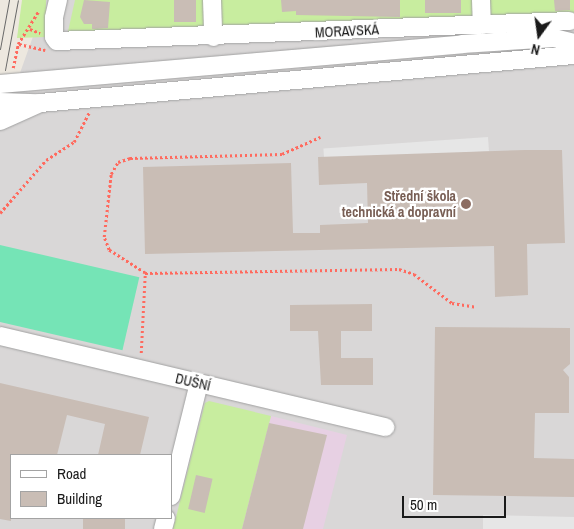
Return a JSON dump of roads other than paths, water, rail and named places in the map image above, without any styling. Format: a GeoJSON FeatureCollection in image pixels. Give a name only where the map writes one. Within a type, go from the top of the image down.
{"type":"FeatureCollection","features":[{"type":"Feature","properties":{"kind":"street","name":"MORAVSKÁ"},"geometry":{"type":"LineString","coordinates":[[58,0],[54,18],[54,37],[57,41],[213,37],[570,21]]}},
{"type":"Feature","properties":{"kind":"street"},"geometry":{"type":"LineString","coordinates":[[212,0],[213,37]]}},
{"type":"Feature","properties":{"kind":"street"},"geometry":{"type":"LineString","coordinates":[[481,0],[482,25]]}},
{"type":"Feature","properties":{"kind":"street"},"geometry":{"type":"LineString","coordinates":[[0,84],[462,44],[554,38],[574,43]]}},
{"type":"Feature","properties":{"kind":"street"},"geometry":{"type":"LineString","coordinates":[[0,102],[40,103],[93,99],[574,55]]}},
{"type":"Feature","properties":{"kind":"street"},"geometry":{"type":"LineString","coordinates":[[0,121],[40,103]]}},
{"type":"Feature","properties":{"kind":"street","name":"DUŠNÍ"},"geometry":{"type":"LineString","coordinates":[[0,336],[385,427]]}},
{"type":"Feature","properties":{"kind":"street"},"geometry":{"type":"LineString","coordinates":[[172,492],[199,383]]}},
{"type":"Feature","properties":{"kind":"tram line"},"geometry":{"type":"LineString","coordinates":[[0,49],[9,0]]}},
{"type":"Feature","properties":{"kind":"tram line"},"geometry":{"type":"LineString","coordinates":[[5,70],[18,0]]}},
{"type":"Feature","properties":{"kind":"place","name":"Střední škola technická a dopravní"},"geometry":{"type":"Point","coordinates":[466,204]}}]}
